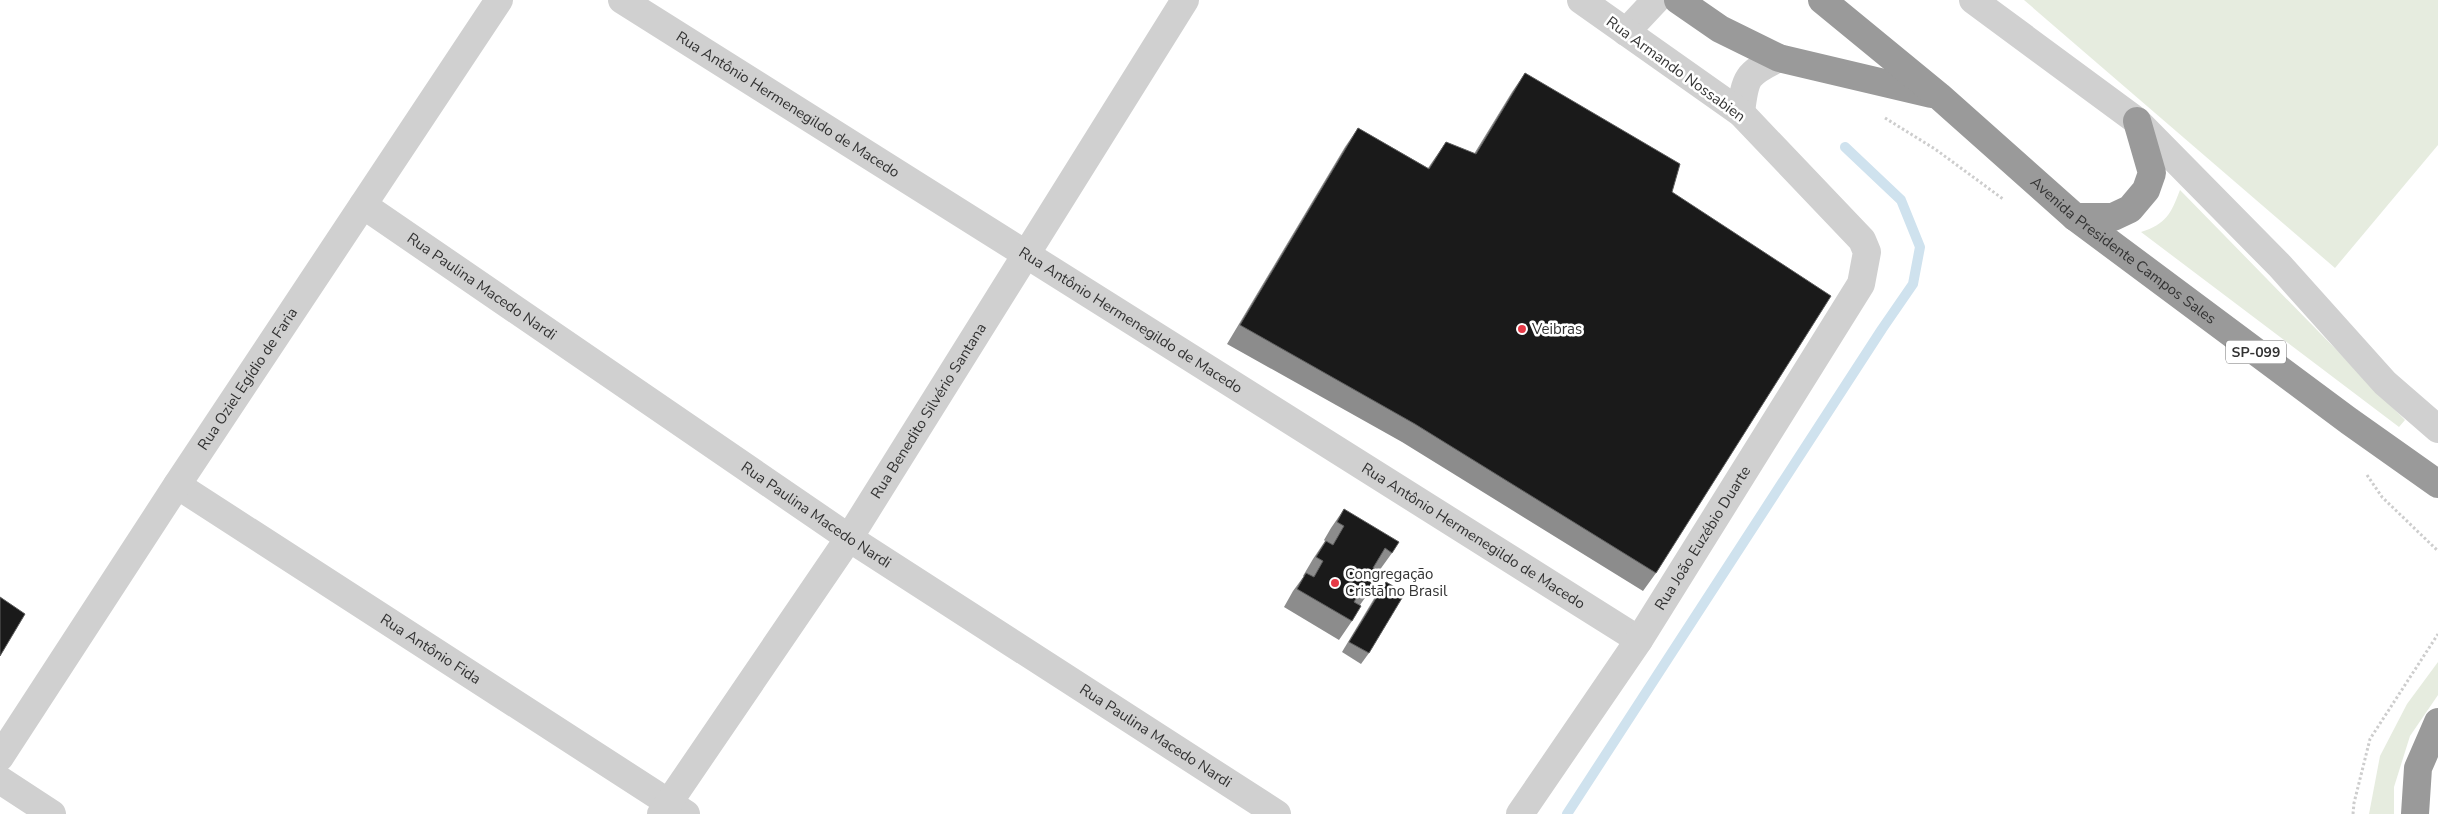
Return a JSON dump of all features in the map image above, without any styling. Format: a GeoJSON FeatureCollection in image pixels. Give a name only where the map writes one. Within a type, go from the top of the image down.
{"type":"FeatureCollection","features":[{"type":"Feature","properties":{"kind":"highway"},"geometry":{"type":"LineString","coordinates":[[1678,0],[1720,29],[1779,58],[1939,96]]}},
{"type":"Feature","properties":{"kind":"highway","name":"Avenida Presidente Campos Sales"},"geometry":{"type":"LineString","coordinates":[[1822,0],[1939,96],[2075,218],[2438,484]]}},
{"type":"Feature","properties":{"kind":"highway"},"geometry":{"type":"LineString","coordinates":[[2075,218],[2113,217],[2130,208],[2146,190],[2152,173],[2137,121]]}},
{"type":"Feature","properties":{"kind":"highway"},"geometry":{"type":"LineString","coordinates":[[2415,814],[2418,768],[2438,722]]}},
{"type":"Feature","properties":{"kind":"street","name":"Rua Oziel Egídio de Faria"},"geometry":{"type":"LineString","coordinates":[[0,758],[177,485],[499,0]]}},
{"type":"Feature","properties":{"kind":"street","name":"Rua Antônio Hermenegildo de Macedo"},"geometry":{"type":"LineString","coordinates":[[622,0],[1639,640]]}},
{"type":"Feature","properties":{"kind":"street","name":"Rua Benedito Silvério Santana"},"geometry":{"type":"LineString","coordinates":[[672,810],[849,538],[1185,0]]}},
{"type":"Feature","properties":{"kind":"street","name":"Rua Armando Nossabien"},"geometry":{"type":"LineString","coordinates":[[1581,0],[1741,113],[1862,240],[1866,252]]}},
{"type":"Feature","properties":{"kind":"street"},"geometry":{"type":"LineString","coordinates":[[1626,32],[1656,0]]}},
{"type":"Feature","properties":{"kind":"street"},"geometry":{"type":"LineString","coordinates":[[1973,0],[2137,121],[2280,266],[2385,383],[2438,429]]}},
{"type":"Feature","properties":{"kind":"street"},"geometry":{"type":"LineString","coordinates":[[1741,113],[1744,85],[1755,70],[1779,58]]}},
{"type":"Feature","properties":{"kind":"street","name":"Rua Paulina Macedo Nardi"},"geometry":{"type":"LineString","coordinates":[[363,205],[849,538],[1277,814]]}},
{"type":"Feature","properties":{"kind":"street","name":"Rua João Euzébio Duarte"},"geometry":{"type":"LineString","coordinates":[[1520,814],[1639,640],[1861,284],[1866,252]]}},
{"type":"Feature","properties":{"kind":"street","name":"Rua Antônio Fida"},"geometry":{"type":"LineString","coordinates":[[177,485],[672,810]]}},
{"type":"Feature","properties":{"kind":"street"},"geometry":{"type":"LineString","coordinates":[[0,780],[52,814]]}},
{"type":"Feature","properties":{"kind":"path"},"geometry":{"type":"LineString","coordinates":[[2353,814],[2370,739],[2438,634]]}},
{"type":"Feature","properties":{"kind":"shaded area"},"geometry":{"type":"Polygon","coordinates":[[[2024,0],[2438,0],[2438,145],[2335,268],[2024,0]]]}},
{"type":"Feature","properties":{"kind":"shaded area"},"geometry":{"type":"Polygon","coordinates":[[[2180,190],[2405,420],[2399,427],[2141,232],[2162,222],[2174,206],[2180,190]]]}},
{"type":"Feature","properties":{"kind":"shaded area"},"geometry":{"type":"Polygon","coordinates":[[[2438,662],[2438,695],[2410,736],[2394,787],[2394,814],[2369,814],[2380,756],[2407,704],[2438,662]]]}},
{"type":"Feature","properties":{"kind":"building","name":"Veibras"},"geometry":{"type":"Polygon","coordinates":[[[1525,73],[1680,164],[1672,192],[1831,296],[1656,573],[1415,424],[1240,325],[1358,128],[1429,169],[1446,142],[1476,154],[1525,73]]]}},
{"type":"Feature","properties":{"kind":"building","name":"Congregação Cristã no Brasil"},"geometry":{"type":"Polygon","coordinates":[[[1344,509],[1399,542],[1392,553],[1385,548],[1373,568],[1380,572],[1371,589],[1364,585],[1354,602],[1361,606],[1352,621],[1297,589],[1306,573],[1314,577],[1323,561],[1316,557],[1326,541],[1333,545],[1344,526],[1337,522],[1344,509]]]}},
{"type":"Feature","properties":{"kind":"building"},"geometry":{"type":"Polygon","coordinates":[[[1386,582],[1405,593],[1369,653],[1349,642],[1386,582]]]}},
{"type":"Feature","properties":{"kind":"building"},"geometry":{"type":"Polygon","coordinates":[[[0,597],[25,614],[0,656],[0,597]]]}},
{"type":"Feature","properties":{"kind":"waterway"},"geometry":{"type":"LineString","coordinates":[[1567,814],[1913,284],[1920,247],[1901,200],[1845,147]]}},
{"type":"Feature","properties":{"kind":"place","name":"Veibras"},"geometry":{"type":"Point","coordinates":[1522,329]}},
{"type":"Feature","properties":{"kind":"place","name":"Congregação Cristã no Brasil"},"geometry":{"type":"Point","coordinates":[1335,583]}}]}
